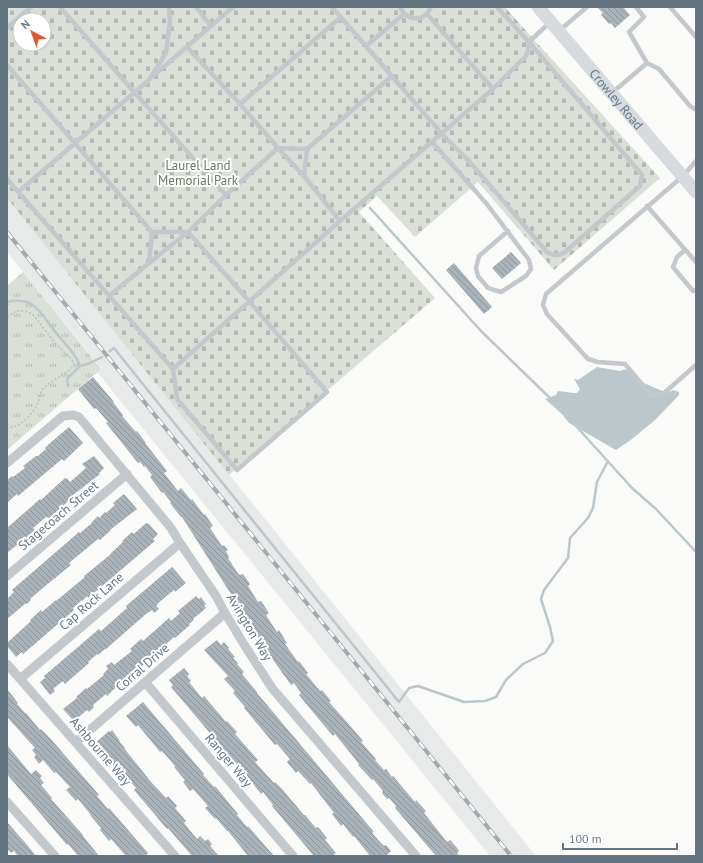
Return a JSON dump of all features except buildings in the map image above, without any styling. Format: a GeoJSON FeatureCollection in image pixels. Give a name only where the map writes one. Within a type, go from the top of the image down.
{"type":"FeatureCollection","features":[{"type":"Feature","properties":{"kind":"main road","name":"Crowley Road"},"geometry":{"type":"LineString","coordinates":[[547,17],[696,192]]}},
{"type":"Feature","properties":{"kind":"street","name":"Avington Way"},"geometry":{"type":"LineString","coordinates":[[7,464],[63,416],[73,415],[78,417],[171,528],[216,596],[245,646],[272,688],[412,855]]}},
{"type":"Feature","properties":{"kind":"street","name":"Stagecoach Street"},"geometry":{"type":"LineString","coordinates":[[7,576],[126,474]]}},
{"type":"Feature","properties":{"kind":"street","name":"Cap Rock Lane"},"geometry":{"type":"LineString","coordinates":[[20,679],[180,543]]}},
{"type":"Feature","properties":{"kind":"street","name":"Corral Drive"},"geometry":{"type":"LineString","coordinates":[[76,742],[225,613]]}},
{"type":"Feature","properties":{"kind":"street","name":"Ashbourne Way"},"geometry":{"type":"LineString","coordinates":[[7,664],[175,856]]}},
{"type":"Feature","properties":{"kind":"street","name":"Ranger Way"},"geometry":{"type":"LineString","coordinates":[[145,682],[293,856]]}},
{"type":"Feature","properties":{"kind":"street"},"geometry":{"type":"LineString","coordinates":[[7,802],[55,856]]}},
{"type":"Feature","properties":{"kind":"lane"},"geometry":{"type":"LineString","coordinates":[[7,28],[30,7]]}},
{"type":"Feature","properties":{"kind":"lane"},"geometry":{"type":"LineString","coordinates":[[60,7],[226,195]]}},
{"type":"Feature","properties":{"kind":"lane"},"geometry":{"type":"LineString","coordinates":[[149,80],[166,53],[170,22],[169,7]]}},
{"type":"Feature","properties":{"kind":"lane"},"geometry":{"type":"LineString","coordinates":[[196,7],[211,26]]}},
{"type":"Feature","properties":{"kind":"lane"},"geometry":{"type":"LineString","coordinates":[[18,192],[233,7]]}},
{"type":"Feature","properties":{"kind":"lane"},"geometry":{"type":"LineString","coordinates":[[332,7],[442,134],[468,160],[547,252],[558,256],[565,252],[640,186],[642,175],[498,7]]}},
{"type":"Feature","properties":{"kind":"lane"},"geometry":{"type":"LineString","coordinates":[[400,7],[404,14],[412,18],[422,17],[432,7]]}},
{"type":"Feature","properties":{"kind":"lane"},"geometry":{"type":"LineString","coordinates":[[173,369],[340,221],[493,89],[526,56],[529,42],[547,17],[588,7]]}},
{"type":"Feature","properties":{"kind":"lane"},"geometry":{"type":"LineString","coordinates":[[636,7],[644,17],[629,32],[648,63],[659,69],[690,106],[696,110]]}},
{"type":"Feature","properties":{"kind":"lane"},"geometry":{"type":"LineString","coordinates":[[670,7],[696,38]]}},
{"type":"Feature","properties":{"kind":"lane"},"geometry":{"type":"LineString","coordinates":[[366,46],[404,14]]}},
{"type":"Feature","properties":{"kind":"lane"},"geometry":{"type":"LineString","coordinates":[[426,14],[493,89]]}},
{"type":"Feature","properties":{"kind":"lane"},"geometry":{"type":"LineString","coordinates":[[240,104],[340,17]]}},
{"type":"Feature","properties":{"kind":"lane"},"geometry":{"type":"LineString","coordinates":[[187,47],[304,176],[340,221]]}},
{"type":"Feature","properties":{"kind":"lane"},"geometry":{"type":"LineString","coordinates":[[612,93],[648,63]]}},
{"type":"Feature","properties":{"kind":"lane"},"geometry":{"type":"LineString","coordinates":[[7,65],[152,232],[149,263]]}},
{"type":"Feature","properties":{"kind":"lane"},"geometry":{"type":"LineString","coordinates":[[304,176],[308,149],[392,76]]}},
{"type":"Feature","properties":{"kind":"lane"},"geometry":{"type":"LineString","coordinates":[[432,142],[486,203],[508,231],[530,260],[531,269],[526,276],[501,292],[488,288],[478,276],[476,268],[479,256],[508,231]]}},
{"type":"Feature","properties":{"kind":"lane"},"geometry":{"type":"LineString","coordinates":[[109,296],[188,232],[278,148],[308,149]]}},
{"type":"Feature","properties":{"kind":"lane"},"geometry":{"type":"LineString","coordinates":[[696,161],[683,176],[546,294],[543,305],[547,314],[588,359],[598,362],[625,364],[652,396],[663,394],[696,364]]}},
{"type":"Feature","properties":{"kind":"lane"},"geometry":{"type":"LineString","coordinates":[[7,179],[173,369],[177,399],[237,470],[327,392],[188,232],[152,232]]}},
{"type":"Feature","properties":{"kind":"lane"},"geometry":{"type":"LineString","coordinates":[[647,206],[696,262]]}},
{"type":"Feature","properties":{"kind":"lane"},"geometry":{"type":"LineString","coordinates":[[685,250],[677,257],[673,267],[694,290],[696,290]]}},
{"type":"Feature","properties":{"kind":"path"},"geometry":{"type":"LineString","coordinates":[[7,317],[12,313],[24,310],[29,312],[56,344],[74,362],[74,365],[67,373],[45,386],[42,390],[38,404],[28,417],[14,427],[7,428]]}},
{"type":"Feature","properties":{"kind":"shaded area"},"geometry":{"type":"Polygon","coordinates":[[[7,198],[536,856],[490,856],[97,372],[101,368],[7,252],[7,198]]]}},
{"type":"Feature","properties":{"kind":"shaded area"},"geometry":{"type":"Polygon","coordinates":[[[597,367],[620,371],[626,369],[639,381],[667,393],[673,390],[679,392],[679,395],[655,420],[616,450],[569,423],[562,414],[545,399],[556,395],[558,391],[577,393],[580,389],[574,379],[578,380],[597,367]]]}},
{"type":"Feature","properties":{"kind":"green space","name":"Laurel Land Memorial Park"},"geometry":{"type":"Polygon","coordinates":[[[7,7],[505,7],[660,178],[554,270],[478,182],[415,237],[377,196],[359,212],[435,298],[229,475],[7,198],[7,7]]]}},
{"type":"Feature","properties":{"kind":"green space"},"geometry":{"type":"Polygon","coordinates":[[[23,272],[101,369],[7,450],[7,286],[23,272]]]}},
{"type":"Feature","properties":{"kind":"waterway"},"geometry":{"type":"LineString","coordinates":[[370,208],[481,331],[551,399]]}},
{"type":"Feature","properties":{"kind":"waterway"},"geometry":{"type":"LineString","coordinates":[[7,302],[22,301],[31,304],[38,309],[72,351],[80,366]]}},
{"type":"Feature","properties":{"kind":"waterway"},"geometry":{"type":"LineString","coordinates":[[110,351],[114,348],[399,702],[409,688],[418,686],[464,702],[485,701],[496,697],[506,680],[523,664],[545,653],[553,641],[541,599],[544,590],[568,558],[570,538],[588,518],[593,508],[597,482],[608,461]]}},
{"type":"Feature","properties":{"kind":"waterway"},"geometry":{"type":"LineString","coordinates":[[68,386],[67,379],[80,366],[102,357]]}},
{"type":"Feature","properties":{"kind":"waterway"},"geometry":{"type":"LineString","coordinates":[[576,426],[632,488],[656,509],[696,552]]}},
{"type":"Feature","properties":{"kind":"railway"},"geometry":{"type":"LineString","coordinates":[[7,232],[511,856]]}}]}
